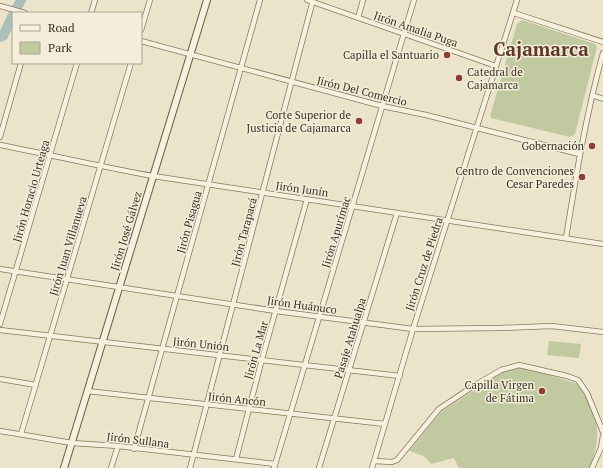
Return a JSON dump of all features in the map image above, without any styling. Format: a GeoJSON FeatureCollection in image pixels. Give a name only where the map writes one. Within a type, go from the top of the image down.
{"type":"FeatureCollection","features":[{"type":"Feature","properties":{"kind":"street"},"geometry":{"type":"LineString","coordinates":[[91,12],[95,0]]}},
{"type":"Feature","properties":{"kind":"street"},"geometry":{"type":"LineString","coordinates":[[142,27],[150,0]]}},
{"type":"Feature","properties":{"kind":"street","name":"Jirón José Gálvez"},"geometry":{"type":"LineString","coordinates":[[64,468],[207,0]]}},
{"type":"Feature","properties":{"kind":"street","name":"Jirón Pisagua"},"geometry":{"type":"LineString","coordinates":[[134,449],[147,397],[209,184],[260,0]]}},
{"type":"Feature","properties":{"kind":"street","name":"Jirón Amalia Puga"},"geometry":{"type":"LineString","coordinates":[[307,0],[496,66]]}},
{"type":"Feature","properties":{"kind":"street"},"geometry":{"type":"LineString","coordinates":[[358,18],[362,0]]}},
{"type":"Feature","properties":{"kind":"street","name":"Jirón Apurímac"},"geometry":{"type":"LineString","coordinates":[[274,466],[306,365],[414,0]]}},
{"type":"Feature","properties":{"kind":"street","name":"Jirón Cruz de Piedra"},"geometry":{"type":"LineString","coordinates":[[372,468],[413,329],[517,0]]}},
{"type":"Feature","properties":{"kind":"street","name":"Jirón Tarapacá"},"geometry":{"type":"LineString","coordinates":[[190,468],[264,193],[313,1]]}},
{"type":"Feature","properties":{"kind":"street"},"geometry":{"type":"LineString","coordinates":[[0,6],[22,12]]}},
{"type":"Feature","properties":{"kind":"street"},"geometry":{"type":"LineString","coordinates":[[514,13],[603,42]]}},
{"type":"Feature","properties":{"kind":"street","name":"Jirón Del Comercio"},"geometry":{"type":"LineString","coordinates":[[142,41],[292,83],[579,154]]}},
{"type":"Feature","properties":{"kind":"street"},"geometry":{"type":"LineString","coordinates":[[566,238],[579,154],[603,53]]}},
{"type":"Feature","properties":{"kind":"street"},"geometry":{"type":"LineString","coordinates":[[0,137],[21,64]]}},
{"type":"Feature","properties":{"kind":"street","name":"Jirón Horacio Urteaga"},"geometry":{"type":"LineString","coordinates":[[0,324],[17,271],[77,64]]}},
{"type":"Feature","properties":{"kind":"street","name":"Jirón Juan Villanueva"},"geometry":{"type":"LineString","coordinates":[[21,434],[131,64]]}},
{"type":"Feature","properties":{"kind":"street"},"geometry":{"type":"LineString","coordinates":[[592,95],[603,99]]}},
{"type":"Feature","properties":{"kind":"street","name":"Jirón Junín"},"geometry":{"type":"LineString","coordinates":[[0,145],[100,167],[153,176],[353,205],[603,244]]}},
{"type":"Feature","properties":{"kind":"street","name":"Jirón La Mar"},"geometry":{"type":"LineString","coordinates":[[236,459],[248,409],[307,199]]}},
{"type":"Feature","properties":{"kind":"street","name":"Pasaje Atahualpa"},"geometry":{"type":"LineString","coordinates":[[319,468],[397,212]]}},
{"type":"Feature","properties":{"kind":"street","name":"Jirón Huánuco"},"geometry":{"type":"LineString","coordinates":[[0,269],[276,311],[413,329],[552,326],[603,332]]}},
{"type":"Feature","properties":{"kind":"street","name":"Jirón Unión"},"geometry":{"type":"LineString","coordinates":[[0,330],[400,376]]}},
{"type":"Feature","properties":{"kind":"street"},"geometry":{"type":"LineString","coordinates":[[375,461],[392,462],[397,460],[439,409],[472,387],[502,370],[519,365],[578,380],[587,393],[603,432]]}},
{"type":"Feature","properties":{"kind":"street"},"geometry":{"type":"LineString","coordinates":[[0,379],[36,385]]}},
{"type":"Feature","properties":{"kind":"street","name":"Jirón Ancón"},"geometry":{"type":"LineString","coordinates":[[88,391],[386,424]]}},
{"type":"Feature","properties":{"kind":"street","name":"Jirón Sullana"},"geometry":{"type":"LineString","coordinates":[[0,431],[72,443],[118,446],[194,456],[236,459],[274,466]]}},
{"type":"Feature","properties":{"kind":"street"},"geometry":{"type":"LineString","coordinates":[[592,468],[601,448],[603,436]]}},
{"type":"Feature","properties":{"kind":"street"},"geometry":{"type":"LineString","coordinates":[[111,468],[118,446]]}},
{"type":"Feature","properties":{"kind":"green space"},"geometry":{"type":"Polygon","coordinates":[[[522,20],[595,44],[597,47],[575,134],[570,137],[491,118],[490,116],[517,24],[522,20]]]}},
{"type":"Feature","properties":{"kind":"green space"},"geometry":{"type":"Polygon","coordinates":[[[549,341],[581,344],[579,358],[547,355],[549,341]]]}},
{"type":"Feature","properties":{"kind":"green space"},"geometry":{"type":"Polygon","coordinates":[[[519,367],[578,384],[590,406],[596,424],[596,444],[590,468],[459,468],[454,458],[431,464],[424,456],[409,451],[441,412],[502,372],[519,367]]]}},
{"type":"Feature","properties":{"kind":"waterway"},"geometry":{"type":"LineString","coordinates":[[15,12],[21,0]]}},
{"type":"Feature","properties":{"kind":"waterway"},"geometry":{"type":"LineString","coordinates":[[0,37],[3,36],[12,17]]}},
{"type":"Feature","properties":{"kind":"place","name":"Capilla el Santuario"},"geometry":{"type":"Point","coordinates":[447,55]}},
{"type":"Feature","properties":{"kind":"place","name":"Catedral de Cajamarca"},"geometry":{"type":"Point","coordinates":[459,78]}},
{"type":"Feature","properties":{"kind":"place","name":"Corte Superior de Justicia de Cajamarca"},"geometry":{"type":"Point","coordinates":[359,121]}},
{"type":"Feature","properties":{"kind":"place","name":"Gobernación"},"geometry":{"type":"Point","coordinates":[592,146]}},
{"type":"Feature","properties":{"kind":"place","name":"Centro de Convenciones Cesar Paredes"},"geometry":{"type":"Point","coordinates":[582,177]}},
{"type":"Feature","properties":{"kind":"place","name":"Capilla Virgen de Fátima"},"geometry":{"type":"Point","coordinates":[542,391]}},
{"type":"Feature","properties":{"kind":"district","name":"Cajamarca"},"geometry":{"type":"Point","coordinates":[541,48]}}]}
